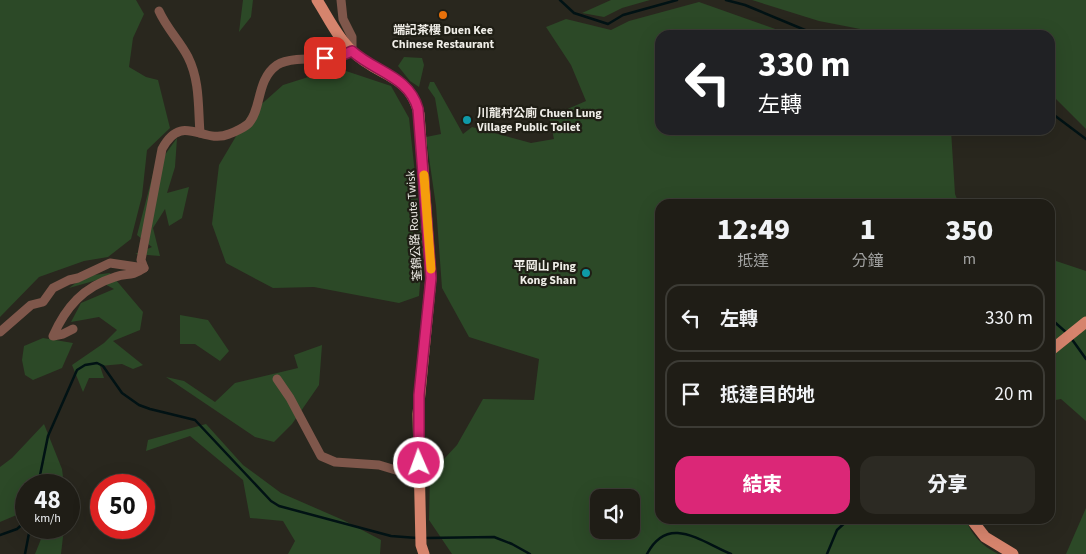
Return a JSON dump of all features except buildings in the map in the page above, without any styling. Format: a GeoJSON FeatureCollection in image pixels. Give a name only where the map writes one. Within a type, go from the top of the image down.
{"type":"FeatureCollection","features":[{"type":"Feature","properties":{"kind":"main road","name":"荃錦公路 Route Twisk"},"geometry":{"type":"LineString","coordinates":[[317,0],[352,51],[372,67],[407,87],[414,97],[419,114],[431,278],[418,414],[422,550]]}},
{"type":"Feature","properties":{"kind":"main road"},"geometry":{"type":"LineString","coordinates":[[1055,346],[1086,322]]}},
{"type":"Feature","properties":{"kind":"main road"},"geometry":{"type":"LineString","coordinates":[[975,524],[986,537],[1013,554]]}},
{"type":"Feature","properties":{"kind":"street"},"geometry":{"type":"LineString","coordinates":[[144,268],[141,260],[162,149],[168,138],[175,132],[184,130],[226,135],[249,122],[265,79],[278,65],[298,60],[336,58],[352,51],[352,37],[343,19],[341,0]]}},
{"type":"Feature","properties":{"kind":"street"},"geometry":{"type":"LineString","coordinates":[[159,11],[175,40],[188,56],[195,75],[200,133]]}},
{"type":"Feature","properties":{"kind":"street"},"geometry":{"type":"LineString","coordinates":[[0,332],[31,305],[43,302],[53,288],[69,280],[78,278],[110,263],[144,268]]}},
{"type":"Feature","properties":{"kind":"street"},"geometry":{"type":"LineString","coordinates":[[72,329],[63,334],[52,336],[61,318],[74,300],[108,279],[118,276],[132,276],[144,268]]}},
{"type":"Feature","properties":{"kind":"street"},"geometry":{"type":"LineString","coordinates":[[277,379],[290,398],[321,456],[335,462],[379,465],[419,477]]}},
{"type":"Feature","properties":{"kind":"green space"},"geometry":{"type":"Polygon","coordinates":[[[0,0],[136,0],[144,14],[133,38],[129,67],[146,77],[158,80],[170,128],[147,150],[142,196],[131,239],[108,257],[84,261],[39,277],[0,317],[0,0]]]}},
{"type":"Feature","properties":{"kind":"green space"},"geometry":{"type":"Polygon","coordinates":[[[243,0],[253,0],[251,17],[239,32],[243,0]]]}},
{"type":"Feature","properties":{"kind":"green space"},"geometry":{"type":"Polygon","coordinates":[[[611,0],[650,0],[622,8],[604,17],[582,13],[611,0]]]}},
{"type":"Feature","properties":{"kind":"green space"},"geometry":{"type":"Polygon","coordinates":[[[752,0],[1086,0],[1086,129],[1055,98],[1055,30],[865,30],[819,21],[752,0]]]}},
{"type":"Feature","properties":{"kind":"green space"},"geometry":{"type":"Polygon","coordinates":[[[699,2],[778,30],[655,30],[655,135],[951,135],[955,194],[957,199],[655,199],[655,524],[968,524],[978,540],[998,554],[452,554],[429,520],[430,474],[457,445],[483,399],[534,400],[539,359],[469,337],[442,288],[436,206],[426,137],[441,134],[435,98],[428,88],[430,82],[434,82],[463,134],[472,127],[531,143],[554,139],[549,117],[586,101],[571,65],[546,27],[566,19],[611,30],[629,21],[699,2]]]}},
{"type":"Feature","properties":{"kind":"green space"},"geometry":{"type":"Polygon","coordinates":[[[404,57],[422,58],[424,65],[419,87],[410,81],[398,66],[404,57]]]}},
{"type":"Feature","properties":{"kind":"green space"},"geometry":{"type":"Polygon","coordinates":[[[337,68],[391,86],[409,118],[423,249],[419,296],[399,303],[314,287],[273,288],[226,263],[212,224],[219,165],[248,116],[283,85],[337,68]]]}},
{"type":"Feature","properties":{"kind":"green space"},"geometry":{"type":"Polygon","coordinates":[[[177,138],[175,167],[167,193],[189,187],[182,218],[169,226],[165,209],[153,228],[160,256],[135,254],[152,247],[137,235],[154,170],[177,138]]]}},
{"type":"Feature","properties":{"kind":"green space"},"geometry":{"type":"Polygon","coordinates":[[[1055,261],[1086,271],[1086,421],[1061,399],[1055,400],[1055,261]]]}},
{"type":"Feature","properties":{"kind":"green space"},"geometry":{"type":"Polygon","coordinates":[[[110,273],[143,312],[140,330],[113,341],[143,365],[133,369],[122,364],[100,366],[104,378],[89,378],[83,392],[72,365],[104,343],[117,330],[99,317],[71,322],[81,303],[114,289],[97,280],[69,288],[85,276],[110,273]]]}},
{"type":"Feature","properties":{"kind":"green space"},"geometry":{"type":"Polygon","coordinates":[[[180,315],[208,320],[229,351],[220,361],[195,344],[180,344],[180,315]]]}},
{"type":"Feature","properties":{"kind":"green space"},"geometry":{"type":"Polygon","coordinates":[[[43,338],[73,343],[62,368],[33,380],[25,375],[22,360],[24,346],[43,338]]]}},
{"type":"Feature","properties":{"kind":"green space"},"geometry":{"type":"Polygon","coordinates":[[[322,345],[319,385],[292,424],[274,442],[255,437],[166,377],[184,381],[215,402],[235,383],[298,368],[294,355],[322,345]]]}},
{"type":"Feature","properties":{"kind":"green space"},"geometry":{"type":"Polygon","coordinates":[[[44,424],[63,474],[15,474],[15,516],[0,522],[0,467],[12,458],[44,424]]]}},
{"type":"Feature","properties":{"kind":"green space"},"geometry":{"type":"Polygon","coordinates":[[[206,424],[243,465],[281,493],[343,520],[381,540],[380,554],[288,554],[295,541],[283,521],[250,518],[243,480],[190,436],[146,451],[148,440],[206,424]]]}},
{"type":"Feature","properties":{"kind":"green space"},"geometry":{"type":"Polygon","coordinates":[[[1086,508],[1086,554],[1066,554],[1086,508]]]}},
{"type":"Feature","properties":{"kind":"green space"},"geometry":{"type":"Polygon","coordinates":[[[41,539],[63,539],[61,554],[35,554],[41,539]]]}},
{"type":"Feature","properties":{"kind":"waterway"},"geometry":{"type":"LineString","coordinates":[[560,0],[574,13],[608,24],[623,15],[677,0]]}},
{"type":"Feature","properties":{"kind":"waterway"},"geometry":{"type":"LineString","coordinates":[[726,0],[745,5],[805,30]]}},
{"type":"Feature","properties":{"kind":"waterway"},"geometry":{"type":"LineString","coordinates":[[1055,116],[1086,139]]}},
{"type":"Feature","properties":{"kind":"waterway"},"geometry":{"type":"LineString","coordinates":[[1055,322],[1068,334]]}},
{"type":"Feature","properties":{"kind":"waterway"},"geometry":{"type":"LineString","coordinates":[[1071,338],[1086,359]]}},
{"type":"Feature","properties":{"kind":"waterway"},"geometry":{"type":"LineString","coordinates":[[40,474],[48,436],[77,370],[85,365],[97,363],[103,366],[122,393],[139,405],[195,420],[271,501],[279,506],[391,536],[417,538]]}},
{"type":"Feature","properties":{"kind":"waterway"},"geometry":{"type":"LineString","coordinates":[[827,554],[837,530],[844,524]]}},
{"type":"Feature","properties":{"kind":"waterway"},"geometry":{"type":"LineString","coordinates":[[0,535],[15,530]]}},
{"type":"Feature","properties":{"kind":"waterway"},"geometry":{"type":"LineString","coordinates":[[647,554],[655,542],[665,535],[675,533],[696,538],[731,554]]}},
{"type":"Feature","properties":{"kind":"waterway"},"geometry":{"type":"LineString","coordinates":[[425,538],[494,537],[530,554]]}},
{"type":"Feature","properties":{"kind":"waterway"},"geometry":{"type":"LineString","coordinates":[[25,554],[28,539]]}},
{"type":"Feature","properties":{"kind":"slow traffic"},"geometry":{"type":"LineString","coordinates":[[424,175],[431,269]]}},
{"type":"Feature","properties":{"kind":"place","name":"端記茶樓 Duen Kee Chinese Restaurant"},"geometry":{"type":"Point","coordinates":[443,15]}},
{"type":"Feature","properties":{"kind":"place","name":"川龍村公廁 Chuen Lung Village Public Toilet"},"geometry":{"type":"Point","coordinates":[467,120]}},
{"type":"Feature","properties":{"kind":"place","name":"平岡山 Ping Kong Shan"},"geometry":{"type":"Point","coordinates":[586,273]}},
{"type":"Feature","properties":{"kind":"route"},"geometry":{"type":"LineString","coordinates":[[325,58],[336,58],[352,51],[372,67],[407,87],[414,97],[418,109],[431,278],[430,305],[419,395],[419,463]]}}]}
